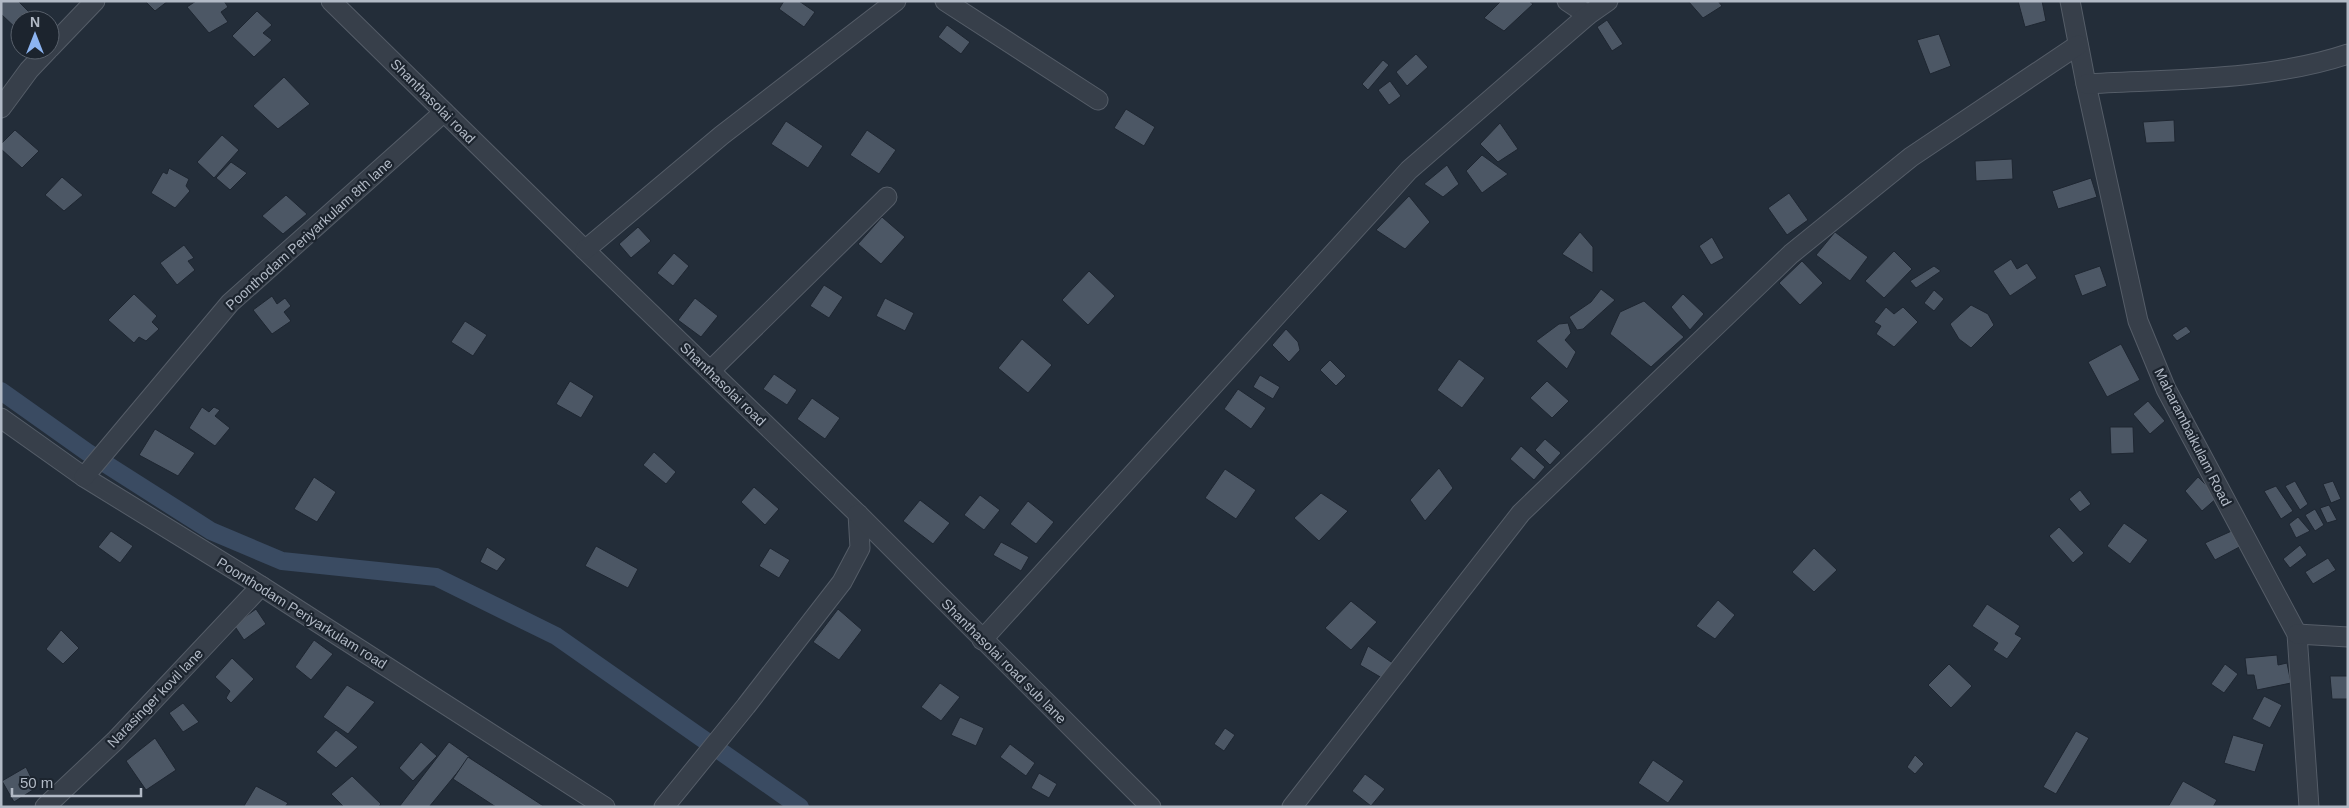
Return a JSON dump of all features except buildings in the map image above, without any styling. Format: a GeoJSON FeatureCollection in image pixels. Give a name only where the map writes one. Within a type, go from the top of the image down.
{"type":"FeatureCollection","features":[{"type":"Feature","properties":{"kind":"street"},"geometry":{"type":"LineString","coordinates":[[60,38],[95,1]]}},
{"type":"Feature","properties":{"kind":"street"},"geometry":{"type":"LineString","coordinates":[[585,250],[722,135],[896,1]]}},
{"type":"Feature","properties":{"kind":"street"},"geometry":{"type":"LineString","coordinates":[[945,1],[1098,100]]}},
{"type":"Feature","properties":{"kind":"street"},"geometry":{"type":"LineString","coordinates":[[1567,1],[1588,16]]}},
{"type":"Feature","properties":{"kind":"street"},"geometry":{"type":"LineString","coordinates":[[982,640],[1409,170],[1588,16],[1608,1]]}},
{"type":"Feature","properties":{"kind":"street","name":"Maharambaikulam Road"},"geometry":{"type":"LineString","coordinates":[[2070,1],[2086,84],[2138,321],[2166,389],[2297,634],[2310,807]]}},
{"type":"Feature","properties":{"kind":"street","name":"Shanthasolai road"},"geometry":{"type":"LineString","coordinates":[[334,2],[585,250],[858,514]]}},
{"type":"Feature","properties":{"kind":"street"},"geometry":{"type":"LineString","coordinates":[[1292,807],[1521,514],[1791,254],[1911,158],[2078,45]]}},
{"type":"Feature","properties":{"kind":"street"},"geometry":{"type":"LineString","coordinates":[[2086,84],[2244,74],[2328,61],[2348,54]]}},
{"type":"Feature","properties":{"kind":"street"},"geometry":{"type":"LineString","coordinates":[[1,108],[39,60]]}},
{"type":"Feature","properties":{"kind":"street","name":"Poonthodam Periyarkulam 8th lane"},"geometry":{"type":"LineString","coordinates":[[84,477],[230,303],[444,112]]}},
{"type":"Feature","properties":{"kind":"street"},"geometry":{"type":"LineString","coordinates":[[710,371],[887,197]]}},
{"type":"Feature","properties":{"kind":"street","name":"Poonthodam Periyarkulam road"},"geometry":{"type":"LineString","coordinates":[[1,418],[84,477],[261,586],[605,807]]}},
{"type":"Feature","properties":{"kind":"street"},"geometry":{"type":"LineString","coordinates":[[664,807],[794,646],[842,582],[860,548],[858,514]]}},
{"type":"Feature","properties":{"kind":"street","name":"Shanthasolai road sub lane"},"geometry":{"type":"LineString","coordinates":[[858,514],[1151,807]]}},
{"type":"Feature","properties":{"kind":"street","name":"Narasinger kovil lane"},"geometry":{"type":"LineString","coordinates":[[45,807],[115,741],[261,586]]}},
{"type":"Feature","properties":{"kind":"street"},"geometry":{"type":"LineString","coordinates":[[2297,634],[2348,637]]}},
{"type":"Feature","properties":{"kind":"waterway"},"geometry":{"type":"LineString","coordinates":[[1,391],[87,452],[211,531],[282,561],[436,577],[556,636],[800,807]]}}]}
